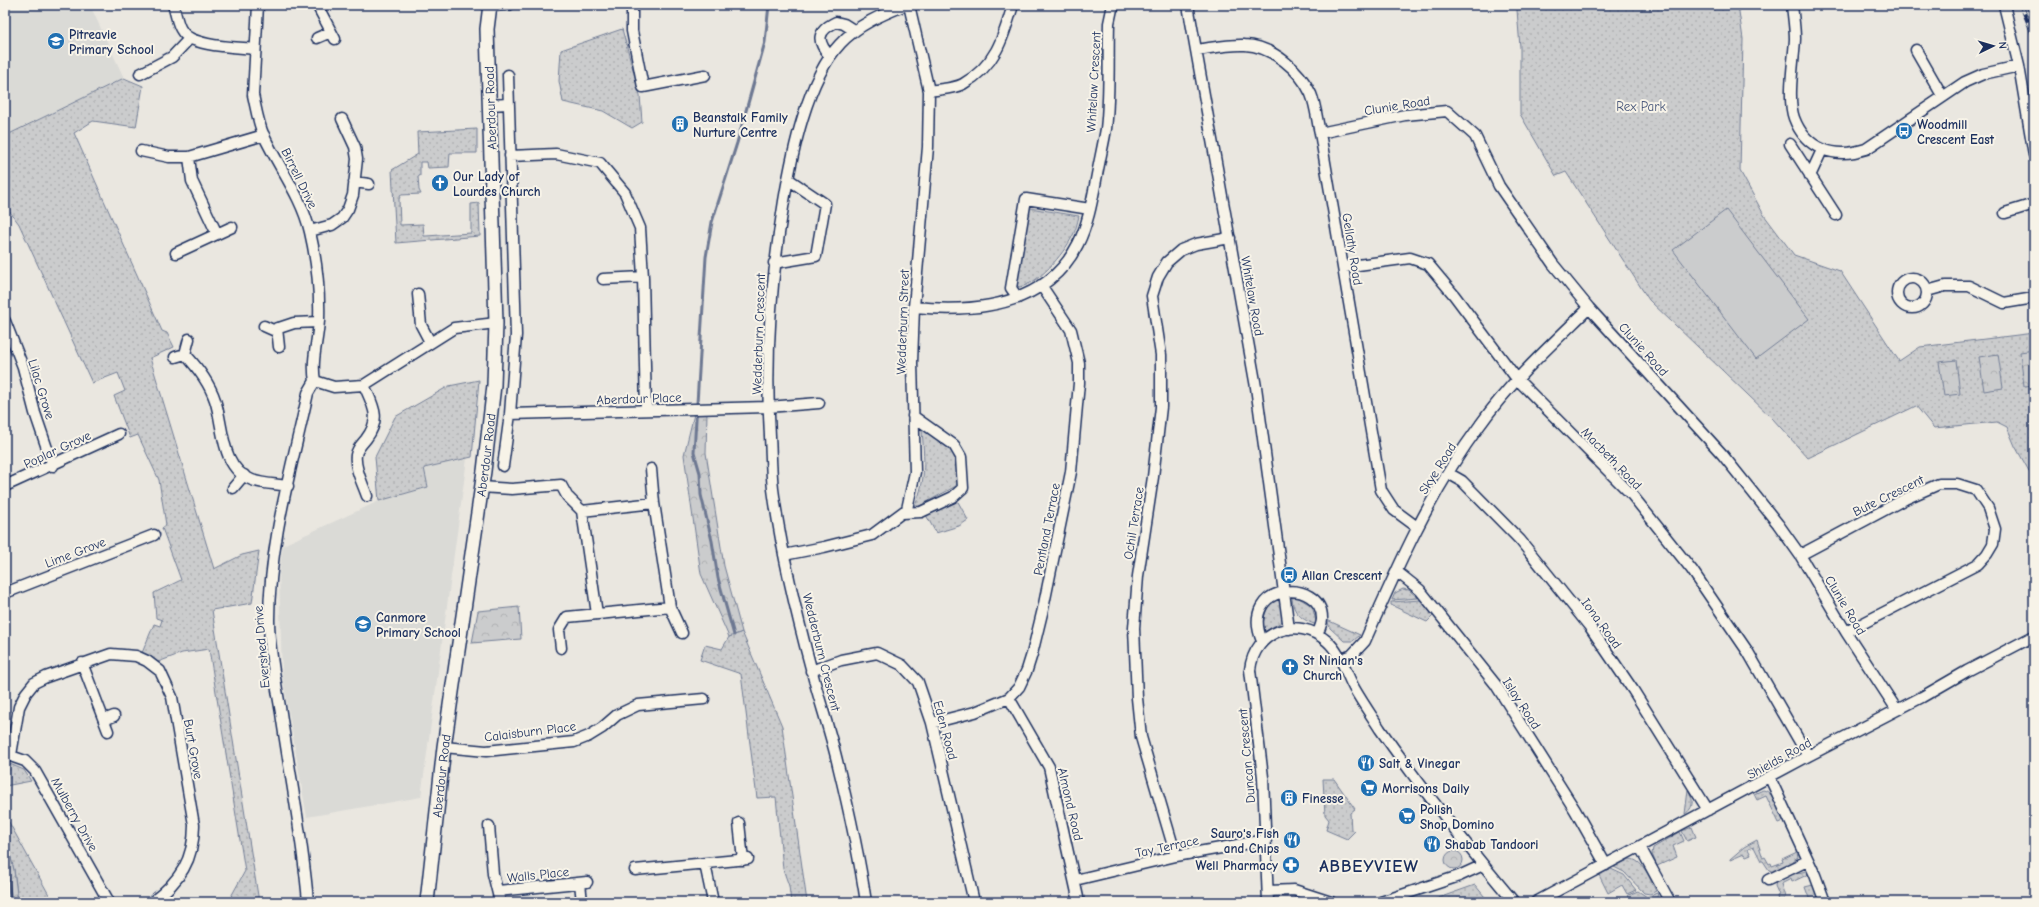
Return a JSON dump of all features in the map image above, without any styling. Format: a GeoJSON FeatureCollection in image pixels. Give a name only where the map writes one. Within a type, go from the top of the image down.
{"type":"FeatureCollection","features":[{"type":"Feature","properties":{"kind":"main road","name":"Aberdour Road"},"geometry":{"type":"LineString","coordinates":[[427,902],[444,748],[494,385],[496,323],[487,29],[490,5]]}},
{"type":"Feature","properties":{"kind":"street"},"geometry":{"type":"LineString","coordinates":[[173,5],[181,31],[189,39],[255,49]]}},
{"type":"Feature","properties":{"kind":"street","name":"Birrell Drive"},"geometry":{"type":"LineString","coordinates":[[258,5],[253,95],[264,135],[301,205],[310,231],[318,268],[318,322]]}},
{"type":"Feature","properties":{"kind":"street"},"geometry":{"type":"LineString","coordinates":[[317,5],[333,36],[317,38]]}},
{"type":"Feature","properties":{"kind":"street"},"geometry":{"type":"LineString","coordinates":[[490,5],[509,5]]}},
{"type":"Feature","properties":{"kind":"street"},"geometry":{"type":"LineString","coordinates":[[632,5],[632,31],[642,87],[705,75]]}},
{"type":"Feature","properties":{"kind":"street","name":"Wedderburn Crescent"},"geometry":{"type":"LineString","coordinates":[[866,902],[860,866],[838,763],[811,671],[784,555],[773,487],[768,407],[768,359],[774,263],[788,179],[803,116],[819,74],[840,43],[855,31],[884,13],[906,5]]}},
{"type":"Feature","properties":{"kind":"street","name":"Wedderburn Street"},"geometry":{"type":"LineString","coordinates":[[784,555],[824,548],[872,535],[907,509],[915,472],[913,416],[914,307],[928,147],[929,91],[909,5]]}},
{"type":"Feature","properties":{"kind":"street"},"geometry":{"type":"LineString","coordinates":[[929,91],[962,84],[986,67],[1003,38],[1013,5]]}},
{"type":"Feature","properties":{"kind":"street","name":"Whitelaw Crescent"},"geometry":{"type":"LineString","coordinates":[[914,307],[945,310],[1003,303],[1018,298],[1041,285],[1054,274],[1072,253],[1084,229],[1090,209],[1106,128],[1109,23],[1112,9],[1115,5]]}},
{"type":"Feature","properties":{"kind":"street","name":"Whitelaw Road"},"geometry":{"type":"LineString","coordinates":[[1188,5],[1259,410],[1289,629]]}},
{"type":"Feature","properties":{"kind":"street"},"geometry":{"type":"LineString","coordinates":[[1792,5],[1795,37],[1791,100],[1793,117],[1803,135],[1822,150],[1832,153],[1854,153],[1866,149],[1965,82],[1983,74],[2019,66]]}},
{"type":"Feature","properties":{"kind":"street"},"geometry":{"type":"LineString","coordinates":[[2004,5],[2019,66],[2034,155]]}},
{"type":"Feature","properties":{"kind":"street"},"geometry":{"type":"LineString","coordinates":[[830,56],[820,46],[820,36],[826,26],[836,22],[844,24],[855,31]]}},
{"type":"Feature","properties":{"kind":"street"},"geometry":{"type":"LineString","coordinates":[[140,74],[172,57],[189,39]]}},
{"type":"Feature","properties":{"kind":"street","name":"Gellatly Road"},"geometry":{"type":"LineString","coordinates":[[1196,50],[1246,45],[1260,47],[1273,54],[1296,72],[1304,82],[1311,95],[1320,133],[1381,490],[1394,510],[1417,527]]}},
{"type":"Feature","properties":{"kind":"street"},"geometry":{"type":"LineString","coordinates":[[1916,50],[1943,97]]}},
{"type":"Feature","properties":{"kind":"street","name":"Aberdour Road"},"geometry":{"type":"LineString","coordinates":[[502,466],[510,414],[516,335],[508,75]]}},
{"type":"Feature","properties":{"kind":"street"},"geometry":{"type":"LineString","coordinates":[[490,105],[508,104]]}},
{"type":"Feature","properties":{"kind":"street","name":"Clunie Road"},"geometry":{"type":"LineString","coordinates":[[1320,133],[1405,115],[1447,111],[1475,136],[1499,186],[1553,264],[1589,308],[1722,454],[1800,555],[1846,632],[1897,710]]}},
{"type":"Feature","properties":{"kind":"street"},"geometry":{"type":"LineString","coordinates":[[310,231],[332,225],[342,218],[348,210],[357,159],[355,147],[342,119]]}},
{"type":"Feature","properties":{"kind":"street"},"geometry":{"type":"LineString","coordinates":[[141,151],[169,157],[189,157],[264,135]]}},
{"type":"Feature","properties":{"kind":"street"},"geometry":{"type":"LineString","coordinates":[[1790,144],[1836,215]]}},
{"type":"Feature","properties":{"kind":"street"},"geometry":{"type":"LineString","coordinates":[[1810,176],[1822,150]]}},
{"type":"Feature","properties":{"kind":"street"},"geometry":{"type":"LineString","coordinates":[[510,156],[556,154],[600,163],[625,193],[640,228],[643,277],[646,410]]}},
{"type":"Feature","properties":{"kind":"street"},"geometry":{"type":"LineString","coordinates":[[189,157],[192,181],[217,234]]}},
{"type":"Feature","properties":{"kind":"street","name":"Wedderburn Crescent"},"geometry":{"type":"LineString","coordinates":[[774,263],[816,256],[825,204],[788,179]]}},
{"type":"Feature","properties":{"kind":"street"},"geometry":{"type":"LineString","coordinates":[[354,182],[369,184]]}},
{"type":"Feature","properties":{"kind":"street"},"geometry":{"type":"LineString","coordinates":[[1018,298],[1011,288],[1026,199],[1090,209]]}},
{"type":"Feature","properties":{"kind":"street"},"geometry":{"type":"LineString","coordinates":[[2005,213],[2034,204]]}},
{"type":"Feature","properties":{"kind":"street"},"geometry":{"type":"LineString","coordinates":[[176,253],[232,227]]}},
{"type":"Feature","properties":{"kind":"street","name":"Ochil Terrace"},"geometry":{"type":"LineString","coordinates":[[1176,856],[1141,737],[1137,698],[1134,628],[1138,576],[1153,477],[1161,407],[1161,354],[1152,296],[1158,277],[1167,262],[1181,250],[1196,244],[1230,238]]}},
{"type":"Feature","properties":{"kind":"street","name":"Macbeth Road"},"geometry":{"type":"LineString","coordinates":[[1343,267],[1410,258],[1428,264],[1454,295],[1517,378],[1632,495],[1692,570],[1748,652],[1808,756]]}},
{"type":"Feature","properties":{"kind":"street"},"geometry":{"type":"LineString","coordinates":[[603,279],[643,277]]}},
{"type":"Feature","properties":{"kind":"street","name":"Pentland Terrace"},"geometry":{"type":"LineString","coordinates":[[932,723],[975,712],[1009,698],[1019,687],[1027,670],[1043,609],[1071,472],[1079,383],[1079,363],[1071,330],[1041,285]]}},
{"type":"Feature","properties":{"kind":"street"},"geometry":{"type":"LineString","coordinates":[[1927,291],[1945,286],[1969,286],[2004,303],[2034,298]]}},
{"type":"Feature","properties":{"kind":"street"},"geometry":{"type":"LineString","coordinates":[[418,294],[421,325],[430,342]]}},
{"type":"Feature","properties":{"kind":"street","name":"Skye Road"},"geometry":{"type":"LineString","coordinates":[[1340,660],[1352,655],[1365,641],[1417,527],[1479,425],[1517,378],[1589,308]]}},
{"type":"Feature","properties":{"kind":"street","name":"Lilac Grove"},"geometry":{"type":"LineString","coordinates":[[5,321],[23,367],[35,414],[54,466]]}},
{"type":"Feature","properties":{"kind":"street"},"geometry":{"type":"LineString","coordinates":[[264,326],[273,330],[294,323],[318,322],[312,368],[315,381],[334,387],[364,385],[454,328],[496,323]]}},
{"type":"Feature","properties":{"kind":"street"},"geometry":{"type":"LineString","coordinates":[[277,328],[279,348]]}},
{"type":"Feature","properties":{"kind":"street"},"geometry":{"type":"LineString","coordinates":[[185,354],[189,339]]}},
{"type":"Feature","properties":{"kind":"street"},"geometry":{"type":"LineString","coordinates":[[175,357],[185,354]]}},
{"type":"Feature","properties":{"kind":"street"},"geometry":{"type":"LineString","coordinates":[[185,354],[200,369],[210,386],[216,401],[225,448],[232,462],[251,480],[288,486]]}},
{"type":"Feature","properties":{"kind":"street","name":"Evershed Drive"},"geometry":{"type":"LineString","coordinates":[[308,902],[305,864],[275,674],[269,621],[270,572],[308,393],[315,381]]}},
{"type":"Feature","properties":{"kind":"street"},"geometry":{"type":"LineString","coordinates":[[364,385],[374,408],[376,417],[370,433],[359,447],[356,454],[357,466],[367,496]]}},
{"type":"Feature","properties":{"kind":"street","name":"Wedderburn Crescent"},"geometry":{"type":"LineString","coordinates":[[768,407],[819,403]]}},
{"type":"Feature","properties":{"kind":"street","name":"Aberdour Place"},"geometry":{"type":"LineString","coordinates":[[510,414],[768,407]]}},
{"type":"Feature","properties":{"kind":"street"},"geometry":{"type":"LineString","coordinates":[[902,513],[921,512],[954,497],[963,488],[963,467],[961,457],[954,445],[913,416]]}},
{"type":"Feature","properties":{"kind":"street","name":"Poplar Grove"},"geometry":{"type":"LineString","coordinates":[[5,486],[54,466],[119,434]]}},
{"type":"Feature","properties":{"kind":"street"},"geometry":{"type":"LineString","coordinates":[[651,470],[654,503],[670,607],[682,633]]}},
{"type":"Feature","properties":{"kind":"street","name":"Iona Road"},"geometry":{"type":"LineString","coordinates":[[1448,474],[1462,481],[1520,540],[1590,627],[1633,690],[1708,810]]}},
{"type":"Feature","properties":{"kind":"street"},"geometry":{"type":"LineString","coordinates":[[233,488],[244,475]]}},
{"type":"Feature","properties":{"kind":"street"},"geometry":{"type":"LineString","coordinates":[[481,487],[512,489],[556,484],[560,485],[567,496],[582,511],[597,614]]}},
{"type":"Feature","properties":{"kind":"street","name":"Bute Crescent"},"geometry":{"type":"LineString","coordinates":[[1800,555],[1905,499],[1939,484],[1957,484],[1976,490],[1988,508],[1995,529],[1993,544],[1978,564],[1846,632]]}},
{"type":"Feature","properties":{"kind":"street"},"geometry":{"type":"LineString","coordinates":[[582,511],[654,503]]}},
{"type":"Feature","properties":{"kind":"street","name":"Lime Grove"},"geometry":{"type":"LineString","coordinates":[[5,593],[154,535]]}},
{"type":"Feature","properties":{"kind":"street","name":"Islay Road"},"geometry":{"type":"LineString","coordinates":[[1396,571],[1420,590],[1496,685],[1571,803],[1606,865]]}},
{"type":"Feature","properties":{"kind":"street"},"geometry":{"type":"LineString","coordinates":[[1318,634],[1322,620],[1321,611],[1312,598],[1299,592],[1284,592],[1268,598],[1260,609],[1256,623],[1262,641],[1276,632],[1300,628],[1318,634],[1328,642],[1340,660],[1354,688],[1413,776],[1514,902]]}},
{"type":"Feature","properties":{"kind":"street"},"geometry":{"type":"LineString","coordinates":[[561,648],[559,630],[567,617],[670,607]]}},
{"type":"Feature","properties":{"kind":"street","name":"Shields Road"},"geometry":{"type":"LineString","coordinates":[[1536,902],[2034,636]]}},
{"type":"Feature","properties":{"kind":"street","name":"Duncan Crescent"},"geometry":{"type":"LineString","coordinates":[[1262,641],[1251,660],[1250,670],[1259,732],[1266,840],[1268,902]]}},
{"type":"Feature","properties":{"kind":"street","name":"Eden Road"},"geometry":{"type":"LineString","coordinates":[[811,671],[841,660],[877,653],[902,665],[918,682],[932,723],[974,902]]}},
{"type":"Feature","properties":{"kind":"street","name":"Burt Grove"},"geometry":{"type":"LineString","coordinates":[[8,754],[19,707],[26,693],[34,683],[82,663],[111,654],[136,656],[147,661],[160,671],[172,697],[194,825],[194,839],[191,854],[185,867],[164,893],[152,902]]}},
{"type":"Feature","properties":{"kind":"street"},"geometry":{"type":"LineString","coordinates":[[82,663],[108,731]]}},
{"type":"Feature","properties":{"kind":"street","name":"Almond Road"},"geometry":{"type":"LineString","coordinates":[[1009,698],[1049,767],[1079,902]]}},
{"type":"Feature","properties":{"kind":"street","name":"Calaisburn Place"},"geometry":{"type":"LineString","coordinates":[[444,748],[486,751],[574,742],[589,736],[602,728],[617,715],[638,705],[704,699]]}},
{"type":"Feature","properties":{"kind":"street"},"geometry":{"type":"LineString","coordinates":[[104,720],[114,716]]}},
{"type":"Feature","properties":{"kind":"street","name":"Mulberry Drive"},"geometry":{"type":"LineString","coordinates":[[8,754],[25,761],[36,771],[109,902]]}},
{"type":"Feature","properties":{"kind":"street"},"geometry":{"type":"LineString","coordinates":[[1770,778],[1807,861],[1815,875],[1825,902]]}},
{"type":"Feature","properties":{"kind":"street"},"geometry":{"type":"LineString","coordinates":[[635,870],[745,859],[739,823]]}},
{"type":"Feature","properties":{"kind":"street","name":"Walls Place"},"geometry":{"type":"LineString","coordinates":[[489,826],[493,874],[500,902]]}},
{"type":"Feature","properties":{"kind":"street","name":"Tay Terrace"},"geometry":{"type":"LineString","coordinates":[[1075,880],[1176,856],[1266,840]]}},
{"type":"Feature","properties":{"kind":"street"},"geometry":{"type":"LineString","coordinates":[[1640,847],[1670,902]]}},
{"type":"Feature","properties":{"kind":"street"},"geometry":{"type":"LineString","coordinates":[[1768,880],[1807,861]]}},
{"type":"Feature","properties":{"kind":"street"},"geometry":{"type":"LineString","coordinates":[[705,864],[713,902]]}},
{"type":"Feature","properties":{"kind":"street"},"geometry":{"type":"LineString","coordinates":[[1381,902],[1459,876],[1483,865]]}},
{"type":"Feature","properties":{"kind":"street","name":"Walls Place"},"geometry":{"type":"LineString","coordinates":[[498,891],[584,882],[582,902]]}},
{"type":"Feature","properties":{"kind":"street"},"geometry":{"type":"LineString","coordinates":[[1268,891],[1294,890],[1331,902]]}},
{"type":"Feature","properties":{"kind":"shaded area","name":"Pitreavie Primary School"},"geometry":{"type":"Polygon","coordinates":[[[5,5],[90,5],[124,78],[5,136],[5,5]]]}},
{"type":"Feature","properties":{"kind":"shaded area","name":"Canmore Primary School"},"geometry":{"type":"Polygon","coordinates":[[[467,459],[421,797],[307,817],[282,674],[279,573],[283,545],[379,501],[428,487],[424,468],[467,459]]]}},
{"type":"Feature","properties":{"kind":"green space","name":"Rex Park"},"geometry":{"type":"Polygon","coordinates":[[[1520,5],[1738,5],[1743,39],[1740,171],[1764,215],[1794,255],[1840,271],[1899,361],[1920,347],[2034,333],[2034,480],[2015,446],[2007,427],[1997,422],[1934,428],[1916,406],[1808,458],[1772,418],[1649,300],[1566,172],[1556,176],[1520,114],[1520,47],[1517,10],[1520,5]]]}},
{"type":"Feature","properties":{"kind":"green space"},"geometry":{"type":"Polygon","coordinates":[[[622,29],[640,95],[642,122],[632,128],[603,111],[563,102],[559,81],[561,50],[622,29]]]}},
{"type":"Feature","properties":{"kind":"green space"},"geometry":{"type":"Polygon","coordinates":[[[124,78],[143,86],[136,127],[93,121],[74,133],[162,331],[167,333],[174,347],[150,358],[214,569],[242,555],[259,551],[252,603],[212,610],[259,902],[228,902],[245,871],[209,649],[182,653],[158,662],[142,653],[154,624],[160,626],[162,620],[156,618],[154,593],[181,580],[162,528],[166,525],[159,480],[138,435],[130,438],[114,396],[125,391],[118,373],[92,383],[19,224],[5,205],[5,136],[124,78]]]}},
{"type":"Feature","properties":{"kind":"green space"},"geometry":{"type":"Polygon","coordinates":[[[477,129],[477,153],[450,153],[449,167],[428,168],[427,162],[420,162],[420,176],[418,176],[419,190],[421,194],[401,195],[399,199],[400,225],[423,224],[424,236],[471,233],[471,204],[479,203],[480,236],[396,243],[392,170],[418,154],[417,132],[477,129]]]}},
{"type":"Feature","properties":{"kind":"green space"},"geometry":{"type":"Polygon","coordinates":[[[1030,208],[1079,216],[1076,227],[1068,244],[1057,259],[1034,281],[1019,287],[1016,284],[1030,208]]]}},
{"type":"Feature","properties":{"kind":"green space"},"geometry":{"type":"Polygon","coordinates":[[[1726,210],[1809,319],[1756,359],[1673,250],[1726,210]]]}},
{"type":"Feature","properties":{"kind":"green space"},"geometry":{"type":"Polygon","coordinates":[[[2034,350],[2034,385],[2024,386],[2020,352],[2034,350]]]}},
{"type":"Feature","properties":{"kind":"green space"},"geometry":{"type":"Polygon","coordinates":[[[1998,354],[2003,388],[1984,391],[1979,357],[1998,354]]]}},
{"type":"Feature","properties":{"kind":"green space"},"geometry":{"type":"Polygon","coordinates":[[[1956,360],[1960,394],[1944,396],[1939,362],[1956,360]]]}},
{"type":"Feature","properties":{"kind":"green space"},"geometry":{"type":"Polygon","coordinates":[[[479,380],[472,457],[424,468],[428,487],[379,501],[375,457],[395,417],[449,386],[479,380]]]}},
{"type":"Feature","properties":{"kind":"green space"},"geometry":{"type":"Polygon","coordinates":[[[707,413],[706,453],[724,566],[742,632],[729,637],[701,574],[684,455],[694,414],[707,413]]]}},
{"type":"Feature","properties":{"kind":"green space"},"geometry":{"type":"Polygon","coordinates":[[[927,428],[955,452],[958,482],[956,486],[916,508],[915,506],[919,495],[924,468],[922,429],[927,428]]]}},
{"type":"Feature","properties":{"kind":"green space"},"geometry":{"type":"Polygon","coordinates":[[[957,500],[968,520],[959,526],[936,533],[926,515],[957,500]]]}},
{"type":"Feature","properties":{"kind":"green space"},"geometry":{"type":"Polygon","coordinates":[[[1403,589],[1409,590],[1418,598],[1392,600],[1395,593],[1403,589]]]}},
{"type":"Feature","properties":{"kind":"green space"},"geometry":{"type":"Polygon","coordinates":[[[1294,595],[1312,606],[1316,621],[1318,622],[1317,625],[1307,621],[1299,615],[1292,602],[1292,596],[1294,595]]]}},
{"type":"Feature","properties":{"kind":"green space"},"geometry":{"type":"Polygon","coordinates":[[[1281,598],[1283,621],[1263,633],[1264,616],[1268,607],[1271,603],[1281,598]]]}},
{"type":"Feature","properties":{"kind":"green space"},"geometry":{"type":"Polygon","coordinates":[[[1421,600],[1433,616],[1427,622],[1391,605],[1391,602],[1421,600]]]}},
{"type":"Feature","properties":{"kind":"green space"},"geometry":{"type":"Polygon","coordinates":[[[519,607],[521,639],[472,643],[478,611],[519,607]]]}},
{"type":"Feature","properties":{"kind":"green space"},"geometry":{"type":"Polygon","coordinates":[[[1327,620],[1360,635],[1353,641],[1344,641],[1330,628],[1327,620]]]}},
{"type":"Feature","properties":{"kind":"green space"},"geometry":{"type":"Polygon","coordinates":[[[742,632],[782,726],[807,902],[791,902],[789,886],[783,869],[776,797],[757,798],[741,674],[700,660],[705,645],[722,649],[729,637],[742,632]]]}},
{"type":"Feature","properties":{"kind":"green space"},"geometry":{"type":"Polygon","coordinates":[[[5,762],[24,770],[31,781],[5,786],[5,762]]]}},
{"type":"Feature","properties":{"kind":"green space"},"geometry":{"type":"Polygon","coordinates":[[[1323,779],[1334,779],[1355,809],[1350,813],[1351,830],[1355,831],[1347,839],[1326,830],[1329,820],[1325,815],[1323,779]]]}},
{"type":"Feature","properties":{"kind":"green space"},"geometry":{"type":"Polygon","coordinates":[[[1688,790],[1692,803],[1690,809],[1685,814],[1688,790]]]}},
{"type":"Feature","properties":{"kind":"green space"},"geometry":{"type":"Polygon","coordinates":[[[1763,790],[1767,791],[1774,798],[1784,821],[1779,823],[1766,796],[1757,800],[1754,794],[1763,790]]]}},
{"type":"Feature","properties":{"kind":"green space"},"geometry":{"type":"Polygon","coordinates":[[[5,815],[53,902],[18,902],[14,870],[5,835],[5,815]]]}},
{"type":"Feature","properties":{"kind":"green space"},"geometry":{"type":"Polygon","coordinates":[[[1692,827],[1696,837],[1687,841],[1682,831],[1692,827]]]}},
{"type":"Feature","properties":{"kind":"green space"},"geometry":{"type":"Polygon","coordinates":[[[1680,832],[1684,841],[1673,846],[1677,857],[1657,866],[1652,854],[1653,848],[1680,832]]]}},
{"type":"Feature","properties":{"kind":"green space"},"geometry":{"type":"Polygon","coordinates":[[[5,835],[14,870],[18,902],[8,902],[5,878],[5,835]]]}},
{"type":"Feature","properties":{"kind":"green space"},"geometry":{"type":"Polygon","coordinates":[[[1757,840],[1763,858],[1765,857],[1772,866],[1783,862],[1782,859],[1797,852],[1798,857],[1792,861],[1793,864],[1774,872],[1769,870],[1763,861],[1761,861],[1754,847],[1748,849],[1751,855],[1746,857],[1744,854],[1730,860],[1744,847],[1757,840]]]}},
{"type":"Feature","properties":{"kind":"green space"},"geometry":{"type":"Polygon","coordinates":[[[1454,851],[1460,854],[1463,860],[1460,866],[1454,869],[1448,866],[1445,860],[1448,854],[1454,851]]]}},
{"type":"Feature","properties":{"kind":"green space"},"geometry":{"type":"Polygon","coordinates":[[[1630,859],[1635,860],[1643,867],[1656,891],[1650,894],[1644,893],[1624,872],[1614,867],[1630,859]]]}},
{"type":"Feature","properties":{"kind":"green space"},"geometry":{"type":"Polygon","coordinates":[[[1611,869],[1624,875],[1636,890],[1627,894],[1622,885],[1608,893],[1599,875],[1611,869]]]}},
{"type":"Feature","properties":{"kind":"green space"},"geometry":{"type":"Polygon","coordinates":[[[1797,870],[1798,873],[1806,871],[1809,874],[1792,882],[1791,879],[1781,884],[1785,897],[1782,902],[1778,902],[1777,896],[1779,895],[1775,886],[1776,881],[1797,870]]]}},
{"type":"Feature","properties":{"kind":"green space"},"geometry":{"type":"Polygon","coordinates":[[[1475,885],[1489,902],[1430,902],[1430,901],[1475,885]]]}},
{"type":"Feature","properties":{"kind":"green space"},"geometry":{"type":"Polygon","coordinates":[[[1813,885],[1818,897],[1810,901],[1805,887],[1813,885]]]}},
{"type":"Feature","properties":{"kind":"green space"},"geometry":{"type":"Polygon","coordinates":[[[1638,891],[1647,897],[1657,893],[1658,896],[1648,902],[1631,902],[1628,895],[1638,891]]]}},
{"type":"Feature","properties":{"kind":"waterway"},"geometry":{"type":"LineString","coordinates":[[734,635],[718,578],[712,541],[701,495],[700,473],[694,452],[706,257],[712,222],[737,143],[765,42],[769,5]]}},
{"type":"Feature","properties":{"kind":"waterway"},"geometry":{"type":"LineString","coordinates":[[5,856],[11,902]]}},
{"type":"Feature","properties":{"kind":"railway"},"geometry":{"type":"LineString","coordinates":[[2021,5],[2034,36]]}},
{"type":"Feature","properties":{"kind":"railway"},"geometry":{"type":"LineString","coordinates":[[2028,5],[2034,19]]}},
{"type":"Feature","properties":{"kind":"place","name":"Pitreavie Primary School"},"geometry":{"type":"Point","coordinates":[56,41]}},
{"type":"Feature","properties":{"kind":"place","name":"Beanstalk Family Nurture Centre"},"geometry":{"type":"Point","coordinates":[680,124]}},
{"type":"Feature","properties":{"kind":"place","name":"Woodmill Crescent East"},"geometry":{"type":"Point","coordinates":[1904,131]}},
{"type":"Feature","properties":{"kind":"place","name":"Our Lady of Lourdes Church"},"geometry":{"type":"Point","coordinates":[440,183]}},
{"type":"Feature","properties":{"kind":"place","name":"Allan Crescent"},"geometry":{"type":"Point","coordinates":[1289,575]}},
{"type":"Feature","properties":{"kind":"place","name":"Canmore Primary School"},"geometry":{"type":"Point","coordinates":[363,624]}},
{"type":"Feature","properties":{"kind":"place","name":"St Ninian's Church"},"geometry":{"type":"Point","coordinates":[1290,667]}},
{"type":"Feature","properties":{"kind":"place","name":"Salt & Vinegar"},"geometry":{"type":"Point","coordinates":[1366,763]}},
{"type":"Feature","properties":{"kind":"place","name":"Morrisons Daily"},"geometry":{"type":"Point","coordinates":[1369,788]}},
{"type":"Feature","properties":{"kind":"place","name":"Finesse"},"geometry":{"type":"Point","coordinates":[1289,798]}},
{"type":"Feature","properties":{"kind":"place","name":"Polish Shop Domino"},"geometry":{"type":"Point","coordinates":[1407,816]}},
{"type":"Feature","properties":{"kind":"place","name":"Sauro's Fish and Chips"},"geometry":{"type":"Point","coordinates":[1292,840]}},
{"type":"Feature","properties":{"kind":"place","name":"Shabab Tandoori"},"geometry":{"type":"Point","coordinates":[1432,844]}},
{"type":"Feature","properties":{"kind":"place","name":"Well Pharmacy"},"geometry":{"type":"Point","coordinates":[1291,865]}},
{"type":"Feature","properties":{"kind":"district","name":"ABBEYVIEW"},"geometry":{"type":"Point","coordinates":[1369,866]}}]}
